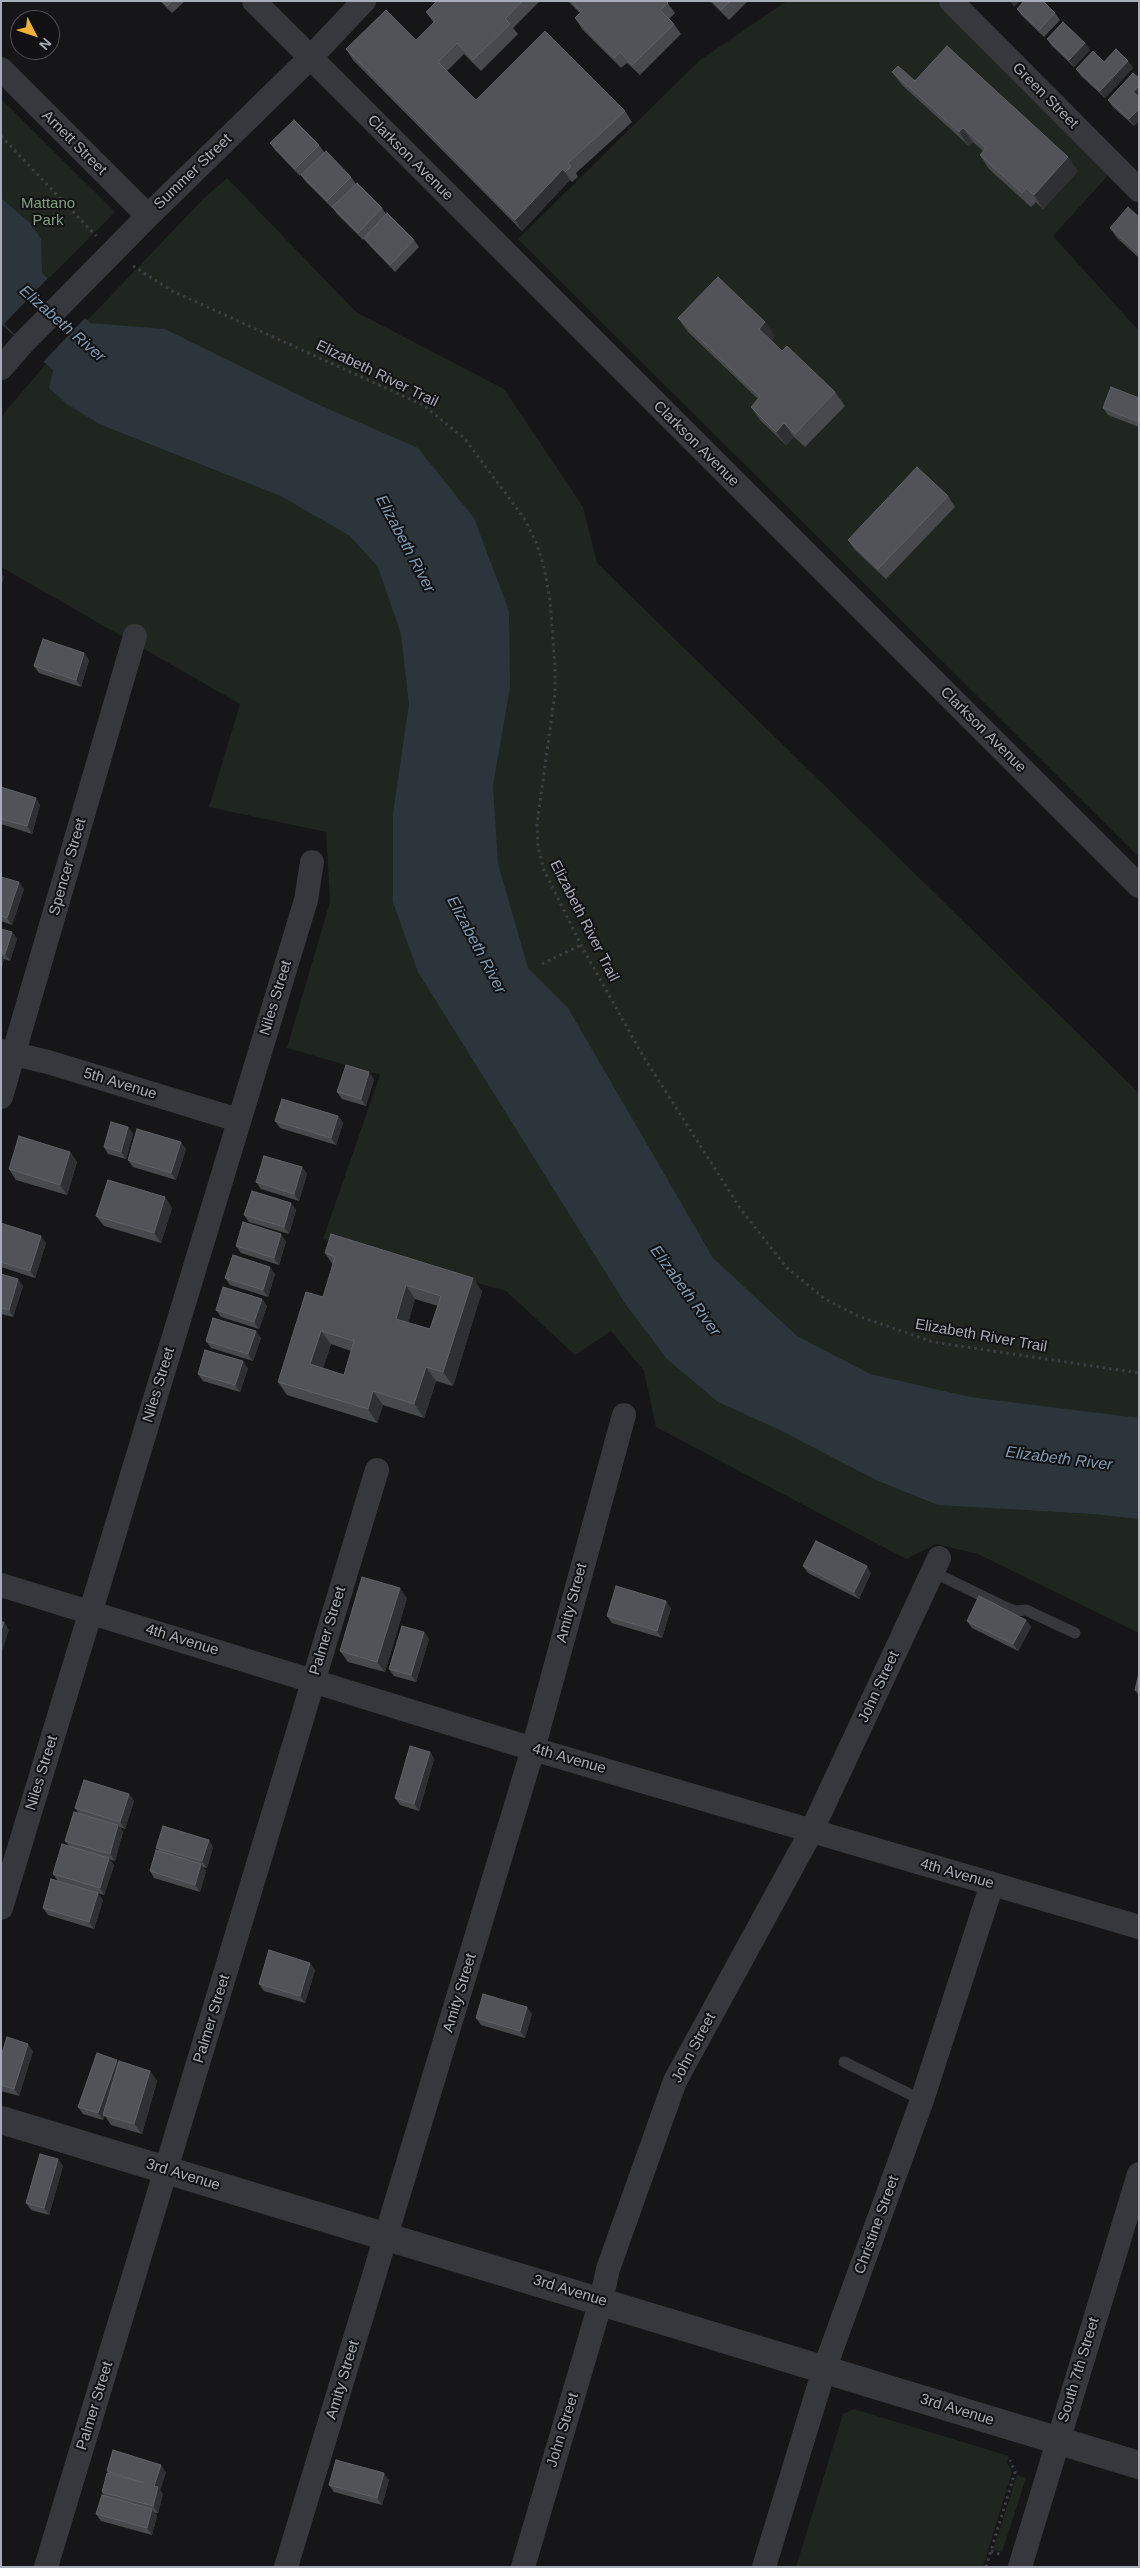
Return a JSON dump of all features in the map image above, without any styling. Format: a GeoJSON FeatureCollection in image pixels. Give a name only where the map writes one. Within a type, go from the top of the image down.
{"type":"FeatureCollection","features":[{"type":"Feature","properties":{"kind":"street","name":"Clarkson Avenue"},"geometry":{"type":"LineString","coordinates":[[254,1],[1135,874]]}},
{"type":"Feature","properties":{"kind":"street","name":"Summer Street"},"geometry":{"type":"LineString","coordinates":[[1,368],[23,343],[148,216],[310,58],[364,1]]}},
{"type":"Feature","properties":{"kind":"street","name":"Green Street"},"geometry":{"type":"LineString","coordinates":[[951,1],[1139,190]]}},
{"type":"Feature","properties":{"kind":"street","name":"Arnett Street"},"geometry":{"type":"LineString","coordinates":[[1,69],[148,216]]}},
{"type":"Feature","properties":{"kind":"street","name":"Spencer Street"},"geometry":{"type":"LineString","coordinates":[[1,1098],[8,1052],[135,636]]}},
{"type":"Feature","properties":{"kind":"street","name":"Niles Street"},"geometry":{"type":"LineString","coordinates":[[1,1908],[306,900],[312,862]]}},
{"type":"Feature","properties":{"kind":"street","name":"5th Avenue"},"geometry":{"type":"LineString","coordinates":[[8,1052],[238,1120]]}},
{"type":"Feature","properties":{"kind":"street","name":"Amity Street"},"geometry":{"type":"LineString","coordinates":[[286,2567],[533,1749],[624,1415]]}},
{"type":"Feature","properties":{"kind":"street","name":"Palmer Street"},"geometry":{"type":"LineString","coordinates":[[46,2567],[377,1470]]}},
{"type":"Feature","properties":{"kind":"street","name":"John Street"},"geometry":{"type":"LineString","coordinates":[[523,2567],[601,2301],[608,2270],[675,2081],[811,1832],[936,1565]]}},
{"type":"Feature","properties":{"kind":"street","name":"4th Avenue"},"geometry":{"type":"LineString","coordinates":[[1,1584],[313,1679],[533,1749],[1139,1927]]}},
{"type":"Feature","properties":{"kind":"street","name":"Christine Street"},"geometry":{"type":"LineString","coordinates":[[764,2567],[824,2370],[922,2100],[992,1884]]}},
{"type":"Feature","properties":{"kind":"street","name":"3rd Avenue"},"geometry":{"type":"LineString","coordinates":[[1,2120],[1139,2465]]}},
{"type":"Feature","properties":{"kind":"street","name":"South 7th Street"},"geometry":{"type":"LineString","coordinates":[[1011,2561],[1058,2440],[1139,2174]]}},
{"type":"Feature","properties":{"kind":"lane"},"geometry":{"type":"LineString","coordinates":[[936,1565],[1008,1608],[1015,1611],[1026,1610],[1075,1633]]}},
{"type":"Feature","properties":{"kind":"lane"},"geometry":{"type":"LineString","coordinates":[[844,2062],[922,2100]]}},
{"type":"Feature","properties":{"kind":"path"},"geometry":{"type":"LineString","coordinates":[[1,136],[96,236]]}},
{"type":"Feature","properties":{"kind":"path","name":"Elizabeth River Trail"},"geometry":{"type":"LineString","coordinates":[[133,266],[172,291],[423,405],[464,438],[519,510],[536,542],[544,567],[550,600],[555,667],[555,693],[537,824],[538,847],[544,870],[642,1056],[742,1210],[787,1268],[805,1285],[825,1299],[858,1316],[933,1342],[1139,1374]]}},
{"type":"Feature","properties":{"kind":"path"},"geometry":{"type":"LineString","coordinates":[[542,964],[582,945]]}},
{"type":"Feature","properties":{"kind":"path"},"geometry":{"type":"LineString","coordinates":[[986,2567],[1015,2472],[1010,2460]]}},
{"type":"Feature","properties":{"kind":"path"},"geometry":{"type":"LineString","coordinates":[[991,2552],[1011,2561]]}},
{"type":"Feature","properties":{"kind":"green space"},"geometry":{"type":"Polygon","coordinates":[[[787,1],[943,1],[1113,170],[1053,236],[1139,331],[1139,853],[1137,855],[518,239],[700,60],[787,1]]]}},
{"type":"Feature","properties":{"kind":"green space","name":"Mattano Park"},"geometry":{"type":"Polygon","coordinates":[[[1,99],[115,212],[1,326],[1,99]]]}},
{"type":"Feature","properties":{"kind":"green space"},"geometry":{"type":"Polygon","coordinates":[[[227,178],[356,312],[504,389],[583,507],[597,563],[1139,1093],[1139,1633],[978,1554],[936,1544],[906,1559],[656,1427],[644,1371],[611,1331],[575,1355],[506,1291],[323,1239],[380,1075],[287,1048],[330,902],[326,832],[209,807],[240,704],[1,567],[1,419],[4,413],[46,364],[203,199],[227,178]]]}},
{"type":"Feature","properties":{"kind":"green space"},"geometry":{"type":"Polygon","coordinates":[[[854,2409],[1009,2456],[1007,2462],[1012,2472],[983,2567],[796,2567],[843,2414],[854,2409]]]}},
{"type":"Feature","properties":{"kind":"green space"},"geometry":{"type":"Polygon","coordinates":[[[1017,2475],[1026,2478],[1002,2552],[993,2550],[1017,2475]]]}},
{"type":"Feature","properties":{"kind":"water","name":"Elizabeth River"},"geometry":{"type":"Polygon","coordinates":[[[1,198],[29,222],[41,239],[42,273],[90,323],[165,329],[315,403],[418,448],[474,518],[509,611],[510,688],[493,785],[498,864],[528,968],[568,1008],[713,1258],[797,1336],[870,1374],[970,1397],[1139,1418],[1139,1519],[1094,1514],[938,1505],[876,1480],[780,1430],[718,1402],[667,1359],[626,1305],[418,972],[393,902],[393,814],[409,704],[401,634],[378,567],[350,536],[281,496],[99,424],[67,404],[49,388],[53,370],[1,324],[1,198]]]}},
{"type":"Feature","properties":{"kind":"pier"},"geometry":{"type":"Polygon","coordinates":[[[49,277],[87,316],[43,362],[4,324],[49,277]]]}},
{"type":"Feature","properties":{"kind":"building"},"geometry":{"type":"Polygon","coordinates":[[[162,1],[172,1],[167,6],[162,1]]]}},
{"type":"Feature","properties":{"kind":"building"},"geometry":{"type":"Polygon","coordinates":[[[437,1],[522,1],[505,19],[510,24],[473,60],[457,43],[438,62],[476,100],[545,31],[625,111],[568,163],[571,166],[565,172],[563,169],[515,220],[346,49],[386,10],[416,40],[435,21],[426,12],[437,1]]]}},
{"type":"Feature","properties":{"kind":"building"},"geometry":{"type":"Polygon","coordinates":[[[571,1],[666,1],[668,3],[660,10],[674,24],[632,65],[620,52],[614,58],[575,18],[581,12],[571,1]]]}},
{"type":"Feature","properties":{"kind":"building"},"geometry":{"type":"Polygon","coordinates":[[[713,1],[730,1],[721,10],[713,1]]]}},
{"type":"Feature","properties":{"kind":"building"},"geometry":{"type":"Polygon","coordinates":[[[1024,1],[1043,1],[1055,13],[1039,30],[1017,9],[1024,1]]]}},
{"type":"Feature","properties":{"kind":"building"},"geometry":{"type":"Polygon","coordinates":[[[1063,22],[1085,43],[1069,60],[1047,39],[1063,22]]]}},
{"type":"Feature","properties":{"kind":"building"},"geometry":{"type":"Polygon","coordinates":[[[947,46],[1068,157],[1034,195],[1026,188],[1022,193],[980,155],[986,148],[963,128],[959,132],[892,72],[898,66],[915,81],[947,46]]]}},
{"type":"Feature","properties":{"kind":"building"},"geometry":{"type":"Polygon","coordinates":[[[1116,49],[1128,61],[1100,91],[1076,69],[1093,51],[1104,62],[1116,49]]]}},
{"type":"Feature","properties":{"kind":"building"},"geometry":{"type":"Polygon","coordinates":[[[1133,73],[1139,78],[1139,86],[1133,92],[1139,97],[1139,109],[1129,119],[1108,100],[1133,73]]]}},
{"type":"Feature","properties":{"kind":"building"},"geometry":{"type":"Polygon","coordinates":[[[294,120],[319,145],[295,169],[270,143],[294,120]]]}},
{"type":"Feature","properties":{"kind":"building"},"geometry":{"type":"Polygon","coordinates":[[[326,151],[351,177],[327,201],[301,175],[326,151]]]}},
{"type":"Feature","properties":{"kind":"building"},"geometry":{"type":"Polygon","coordinates":[[[357,183],[382,208],[358,233],[332,207],[357,183]]]}},
{"type":"Feature","properties":{"kind":"building"},"geometry":{"type":"Polygon","coordinates":[[[1128,207],[1139,217],[1139,254],[1110,228],[1128,207]]]}},
{"type":"Feature","properties":{"kind":"building"},"geometry":{"type":"Polygon","coordinates":[[[387,213],[414,240],[390,265],[364,238],[387,213]]]}},
{"type":"Feature","properties":{"kind":"building"},"geometry":{"type":"Polygon","coordinates":[[[718,277],[765,322],[759,329],[782,351],[787,346],[835,392],[795,434],[784,423],[776,432],[751,407],[760,397],[678,318],[718,277]]]}},
{"type":"Feature","properties":{"kind":"building"},"geometry":{"type":"Polygon","coordinates":[[[1111,387],[1139,398],[1139,422],[1103,408],[1111,387]]]}},
{"type":"Feature","properties":{"kind":"building"},"geometry":{"type":"Polygon","coordinates":[[[917,467],[948,496],[878,569],[848,540],[917,467]]]}},
{"type":"Feature","properties":{"kind":"building"},"geometry":{"type":"Polygon","coordinates":[[[43,639],[84,653],[76,680],[34,666],[43,639]]]}},
{"type":"Feature","properties":{"kind":"building"},"geometry":{"type":"Polygon","coordinates":[[[1,787],[36,798],[27,826],[1,819],[1,787]]]}},
{"type":"Feature","properties":{"kind":"building"},"geometry":{"type":"Polygon","coordinates":[[[1,877],[19,882],[7,918],[1,916],[1,877]]]}},
{"type":"Feature","properties":{"kind":"building"},"geometry":{"type":"Polygon","coordinates":[[[1,929],[12,932],[5,954],[1,952],[1,929]]]}},
{"type":"Feature","properties":{"kind":"building"},"geometry":{"type":"Polygon","coordinates":[[[346,1065],[369,1072],[361,1099],[337,1092],[346,1065]]]}},
{"type":"Feature","properties":{"kind":"building"},"geometry":{"type":"Polygon","coordinates":[[[282,1099],[338,1116],[331,1138],[275,1121],[282,1099]]]}},
{"type":"Feature","properties":{"kind":"building"},"geometry":{"type":"Polygon","coordinates":[[[111,1122],[128,1127],[121,1152],[104,1147],[111,1122]]]}},
{"type":"Feature","properties":{"kind":"building"},"geometry":{"type":"Polygon","coordinates":[[[137,1129],[181,1142],[171,1173],[128,1160],[137,1129]]]}},
{"type":"Feature","properties":{"kind":"building"},"geometry":{"type":"Polygon","coordinates":[[[19,1136],[70,1152],[60,1185],[9,1169],[19,1136]]]}},
{"type":"Feature","properties":{"kind":"building"},"geometry":{"type":"Polygon","coordinates":[[[264,1156],[302,1167],[294,1194],[256,1182],[264,1156]]]}},
{"type":"Feature","properties":{"kind":"building"},"geometry":{"type":"Polygon","coordinates":[[[108,1180],[165,1197],[154,1233],[96,1216],[108,1180]]]}},
{"type":"Feature","properties":{"kind":"building"},"geometry":{"type":"Polygon","coordinates":[[[252,1191],[291,1203],[284,1227],[244,1215],[252,1191]]]}},
{"type":"Feature","properties":{"kind":"building"},"geometry":{"type":"Polygon","coordinates":[[[243,1222],[281,1234],[274,1258],[236,1246],[243,1222]]]}},
{"type":"Feature","properties":{"kind":"building"},"geometry":{"type":"Polygon","coordinates":[[[1,1223],[41,1236],[30,1271],[1,1262],[1,1223]]]}},
{"type":"Feature","properties":{"kind":"building"},"geometry":{"type":"Polygon","coordinates":[[[331,1234],[473,1278],[443,1372],[426,1367],[414,1404],[373,1391],[368,1409],[278,1382],[306,1292],[323,1297],[335,1257],[325,1253],[331,1234]],[[406,1285],[396,1319],[430,1329],[441,1296],[406,1285]],[[321,1331],[310,1364],[344,1375],[354,1341],[321,1331]]]}},
{"type":"Feature","properties":{"kind":"building"},"geometry":{"type":"Polygon","coordinates":[[[233,1255],[270,1267],[263,1290],[225,1278],[233,1255]]]}},
{"type":"Feature","properties":{"kind":"building"},"geometry":{"type":"Polygon","coordinates":[[[1,1274],[18,1279],[9,1310],[1,1308],[1,1274]]]}},
{"type":"Feature","properties":{"kind":"building"},"geometry":{"type":"Polygon","coordinates":[[[223,1287],[262,1299],[254,1322],[216,1310],[223,1287]]]}},
{"type":"Feature","properties":{"kind":"building"},"geometry":{"type":"Polygon","coordinates":[[[213,1318],[256,1331],[248,1354],[206,1341],[213,1318]]]}},
{"type":"Feature","properties":{"kind":"building"},"geometry":{"type":"Polygon","coordinates":[[[205,1350],[243,1361],[235,1385],[198,1374],[205,1350]]]}},
{"type":"Feature","properties":{"kind":"building"},"geometry":{"type":"Polygon","coordinates":[[[816,1541],[867,1566],[854,1592],[803,1566],[816,1541]]]}},
{"type":"Feature","properties":{"kind":"building"},"geometry":{"type":"Polygon","coordinates":[[[362,1577],[400,1588],[377,1662],[340,1651],[362,1577]]]}},
{"type":"Feature","properties":{"kind":"building"},"geometry":{"type":"Polygon","coordinates":[[[616,1586],[666,1601],[657,1631],[607,1616],[616,1586]]]}},
{"type":"Feature","properties":{"kind":"building"},"geometry":{"type":"Polygon","coordinates":[[[979,1596],[1026,1620],[1013,1644],[967,1621],[979,1596]]]}},
{"type":"Feature","properties":{"kind":"building"},"geometry":{"type":"Polygon","coordinates":[[[402,1626],[424,1632],[411,1675],[389,1669],[402,1626]]]}},
{"type":"Feature","properties":{"kind":"building"},"geometry":{"type":"Polygon","coordinates":[[[1139,1673],[1139,1691],[1135,1690],[1139,1673]]]}},
{"type":"Feature","properties":{"kind":"building"},"geometry":{"type":"Polygon","coordinates":[[[410,1746],[430,1752],[414,1804],[395,1798],[410,1746]]]}},
{"type":"Feature","properties":{"kind":"building"},"geometry":{"type":"Polygon","coordinates":[[[84,1780],[129,1794],[120,1822],[75,1808],[84,1780]]]}},
{"type":"Feature","properties":{"kind":"building"},"geometry":{"type":"Polygon","coordinates":[[[74,1812],[118,1825],[110,1854],[65,1841],[74,1812]]]}},
{"type":"Feature","properties":{"kind":"building"},"geometry":{"type":"Polygon","coordinates":[[[163,1826],[209,1840],[202,1861],[156,1848],[163,1826]]]}},
{"type":"Feature","properties":{"kind":"building"},"geometry":{"type":"Polygon","coordinates":[[[62,1844],[109,1858],[100,1888],[53,1874],[62,1844]]]}},
{"type":"Feature","properties":{"kind":"building"},"geometry":{"type":"Polygon","coordinates":[[[156,1850],[201,1864],[195,1885],[150,1871],[156,1850]]]}},
{"type":"Feature","properties":{"kind":"building"},"geometry":{"type":"Polygon","coordinates":[[[51,1879],[98,1893],[89,1922],[43,1908],[51,1879]]]}},
{"type":"Feature","properties":{"kind":"building"},"geometry":{"type":"Polygon","coordinates":[[[269,1950],[310,1963],[300,1996],[259,1984],[269,1950]]]}},
{"type":"Feature","properties":{"kind":"building"},"geometry":{"type":"Polygon","coordinates":[[[483,1994],[527,2007],[520,2031],[476,2018],[483,1994]]]}},
{"type":"Feature","properties":{"kind":"building"},"geometry":{"type":"Polygon","coordinates":[[[7,2037],[28,2044],[14,2089],[1,2085],[1,2056],[7,2037]]]}},
{"type":"Feature","properties":{"kind":"building"},"geometry":{"type":"Polygon","coordinates":[[[97,2053],[117,2060],[98,2113],[78,2107],[97,2053]]]}},
{"type":"Feature","properties":{"kind":"building"},"geometry":{"type":"Polygon","coordinates":[[[119,2061],[150,2071],[134,2124],[103,2115],[119,2061]]]}},
{"type":"Feature","properties":{"kind":"building"},"geometry":{"type":"Polygon","coordinates":[[[40,2154],[58,2159],[44,2208],[26,2203],[40,2154]]]}},
{"type":"Feature","properties":{"kind":"building"},"geometry":{"type":"Polygon","coordinates":[[[113,2450],[161,2465],[154,2486],[158,2487],[153,2506],[102,2492],[107,2473],[144,2483],[107,2471],[113,2450]]]}},
{"type":"Feature","properties":{"kind":"building"},"geometry":{"type":"Polygon","coordinates":[[[336,2460],[384,2473],[377,2498],[329,2485],[336,2460]]]}},
{"type":"Feature","properties":{"kind":"building"},"geometry":{"type":"Polygon","coordinates":[[[102,2495],[152,2509],[147,2528],[96,2514],[102,2495]]]}}]}
